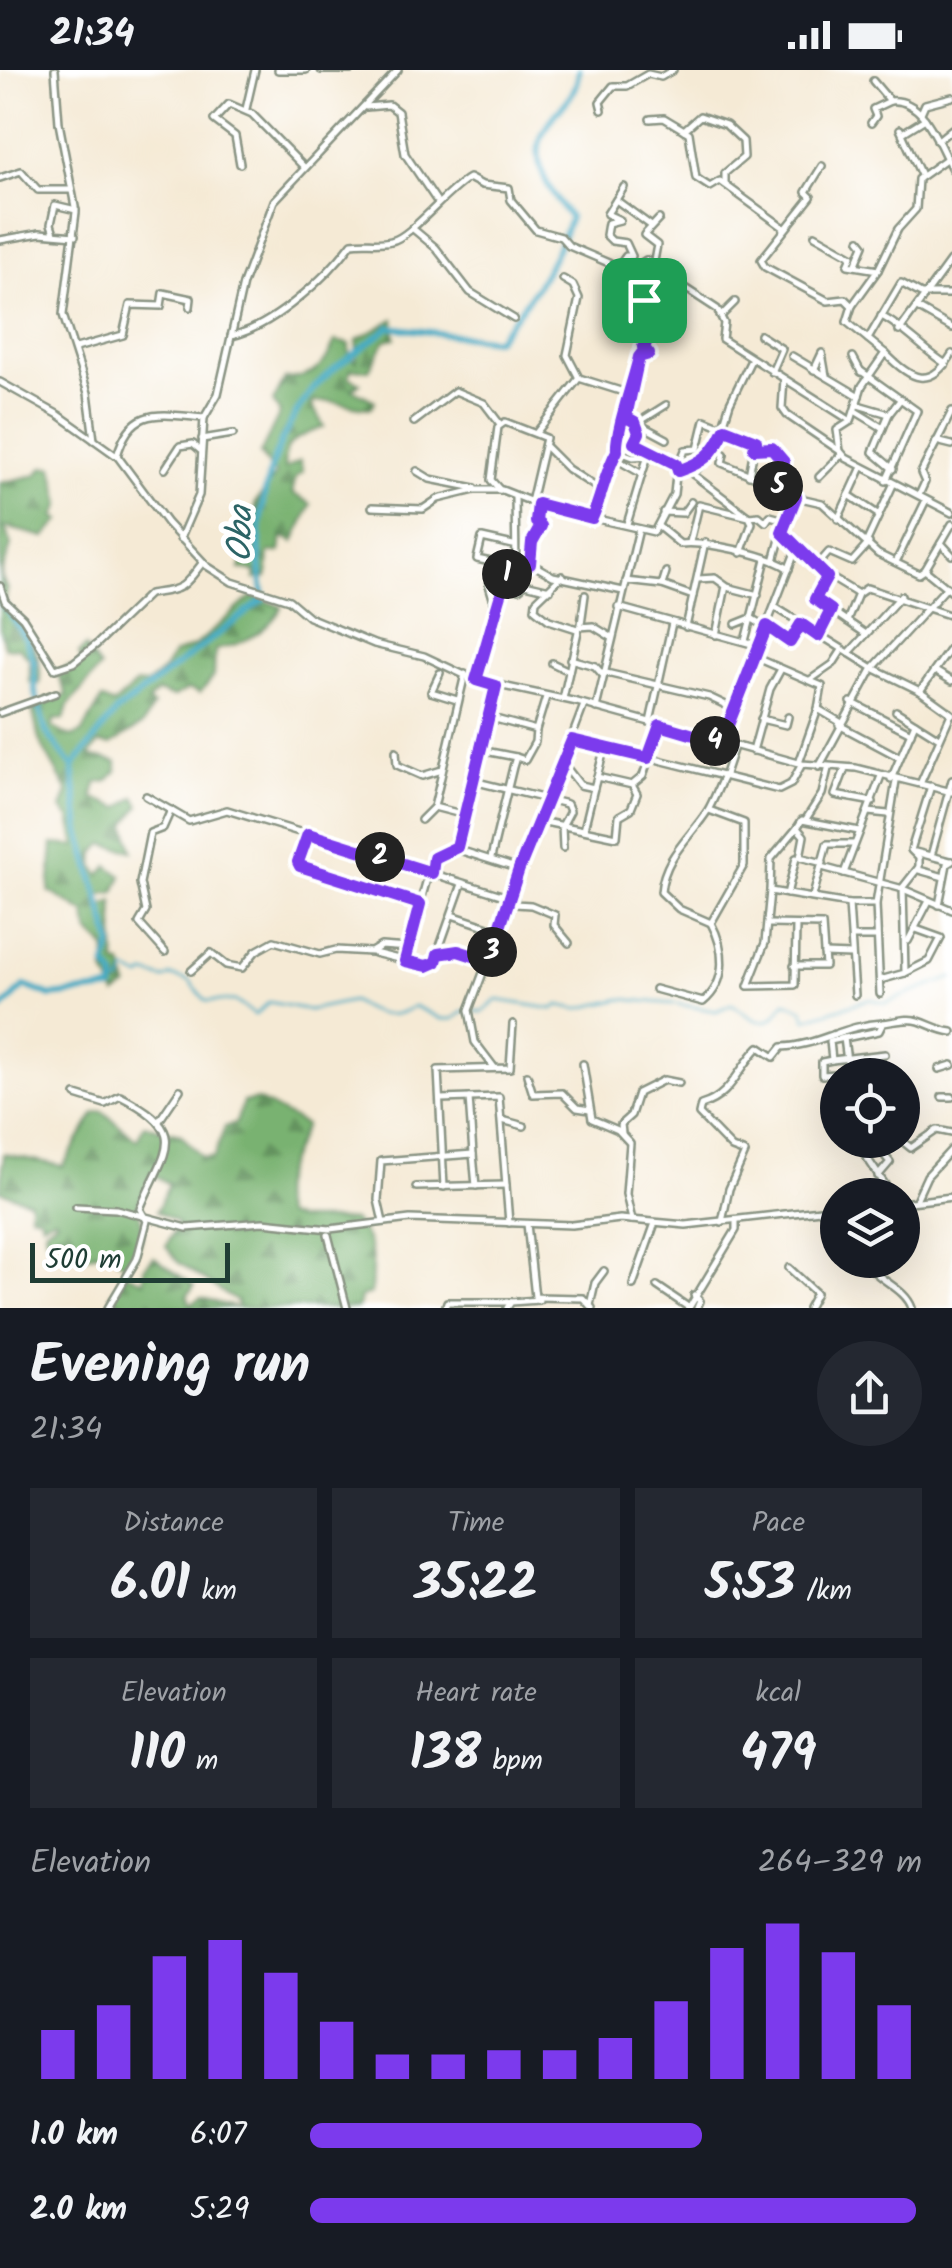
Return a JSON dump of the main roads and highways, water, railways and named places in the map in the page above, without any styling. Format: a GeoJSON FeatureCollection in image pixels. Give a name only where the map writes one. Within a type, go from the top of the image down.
{"type":"FeatureCollection","features":[{"type":"Feature","properties":{"kind":"waterway","name":"Oba"},"geometry":{"type":"LineString","coordinates":[[0,1011],[25,986],[51,996],[113,989],[115,977],[106,966],[112,944],[80,832],[73,767],[116,712],[264,599],[260,544],[265,491],[282,440],[319,383],[389,327],[495,340],[519,311],[548,268],[570,218],[544,177],[538,154],[544,131],[574,90],[579,70]]}},
{"type":"Feature","properties":{"kind":"waterway"},"geometry":{"type":"LineString","coordinates":[[0,599],[25,637],[34,662],[35,692],[46,732],[73,767]]}},
{"type":"Feature","properties":{"kind":"waterway"},"geometry":{"type":"LineString","coordinates":[[115,984],[122,982],[126,970],[141,978],[146,974],[165,979],[171,976],[190,981],[206,1001],[235,1001],[255,1015],[269,1002],[309,1010],[352,1001],[374,1013],[390,1015],[414,1006],[442,1019],[453,1019],[466,1010],[483,1012],[497,1000],[553,1009],[559,1005],[577,1009],[622,999],[674,1004]]}},
{"type":"Feature","properties":{"kind":"waterway"},"geometry":{"type":"LineString","coordinates":[[677,1004],[716,1011],[732,1004],[764,1021],[776,1015],[786,1002],[803,1009],[806,1019],[869,999],[885,1003],[952,978]]}}]}
